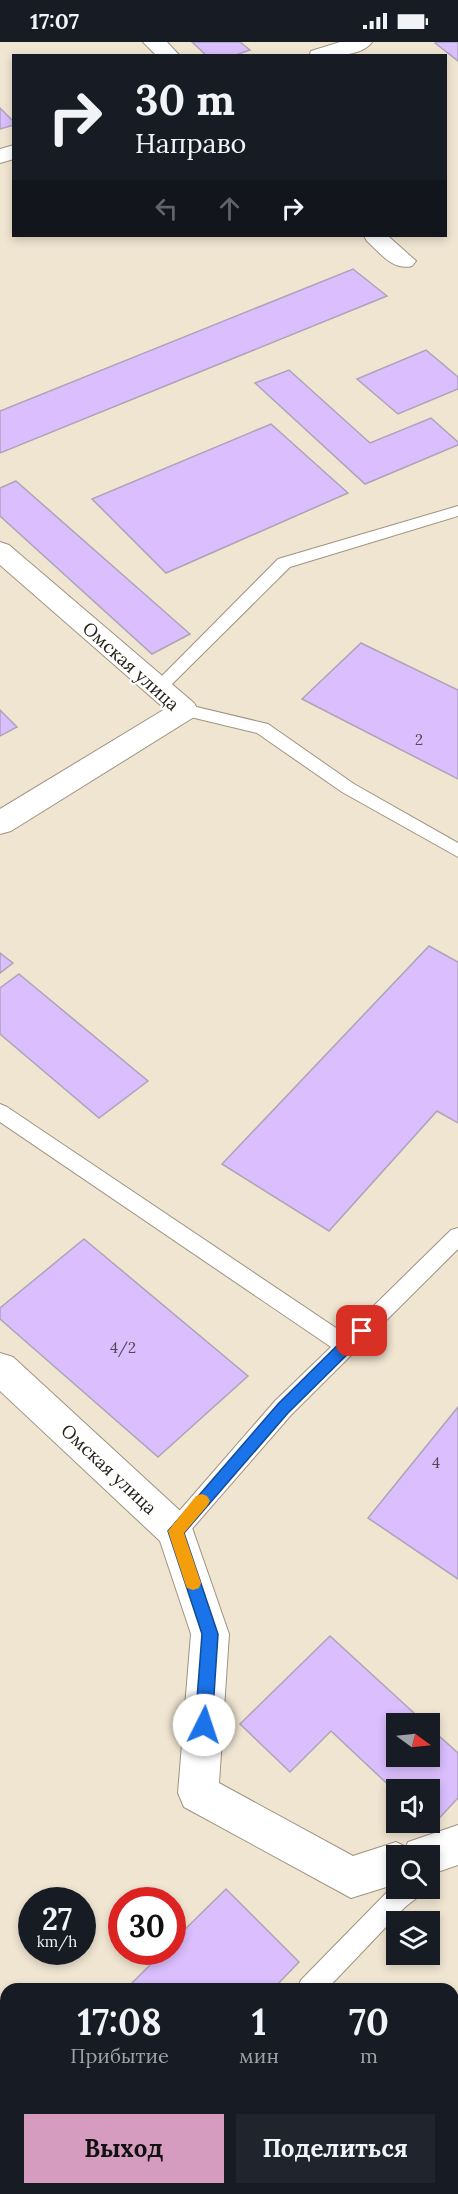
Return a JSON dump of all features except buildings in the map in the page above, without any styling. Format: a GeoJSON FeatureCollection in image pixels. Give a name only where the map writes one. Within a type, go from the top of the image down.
{"type":"FeatureCollection","features":[{"type":"Feature","properties":{"kind":"street"},"geometry":{"type":"LineString","coordinates":[[154,42],[168,54]]}},
{"type":"Feature","properties":{"kind":"street"},"geometry":{"type":"LineString","coordinates":[[325,54],[362,42]]}},
{"type":"Feature","properties":{"kind":"street"},"geometry":{"type":"LineString","coordinates":[[376,237],[404,261]]}},
{"type":"Feature","properties":{"kind":"street","name":"Омская улица"},"geometry":{"type":"LineString","coordinates":[[0,551],[184,710],[0,823]]}},
{"type":"Feature","properties":{"kind":"street","name":"Омская улица"},"geometry":{"type":"LineString","coordinates":[[0,1368],[176,1531],[210,1634],[198,1793],[351,1877],[386,1866]]}},
{"type":"Feature","properties":{"kind":"street"},"geometry":{"type":"LineString","coordinates":[[440,1851],[458,1845]]}},
{"type":"Feature","properties":{"kind":"lane"},"geometry":{"type":"LineString","coordinates":[[158,687],[284,563],[458,511]]}},
{"type":"Feature","properties":{"kind":"lane"},"geometry":{"type":"LineString","coordinates":[[184,710],[262,728],[348,788],[458,850]]}},
{"type":"Feature","properties":{"kind":"lane"},"geometry":{"type":"LineString","coordinates":[[0,1112],[346,1346]]}},
{"type":"Feature","properties":{"kind":"lane"},"geometry":{"type":"LineString","coordinates":[[176,1531],[283,1408],[458,1236]]}},
{"type":"Feature","properties":{"kind":"lane"},"geometry":{"type":"LineString","coordinates":[[440,1866],[458,1854]]}},
{"type":"Feature","properties":{"kind":"lane"},"geometry":{"type":"LineString","coordinates":[[316,1983],[395,1899]]}},
{"type":"Feature","properties":{"kind":"slow traffic"},"geometry":{"type":"LineString","coordinates":[[193,1583],[176,1531],[202,1501]]}},
{"type":"Feature","properties":{"kind":"route"},"geometry":{"type":"LineString","coordinates":[[204,1725],[210,1634],[176,1531],[283,1408],[362,1331]]}}]}
